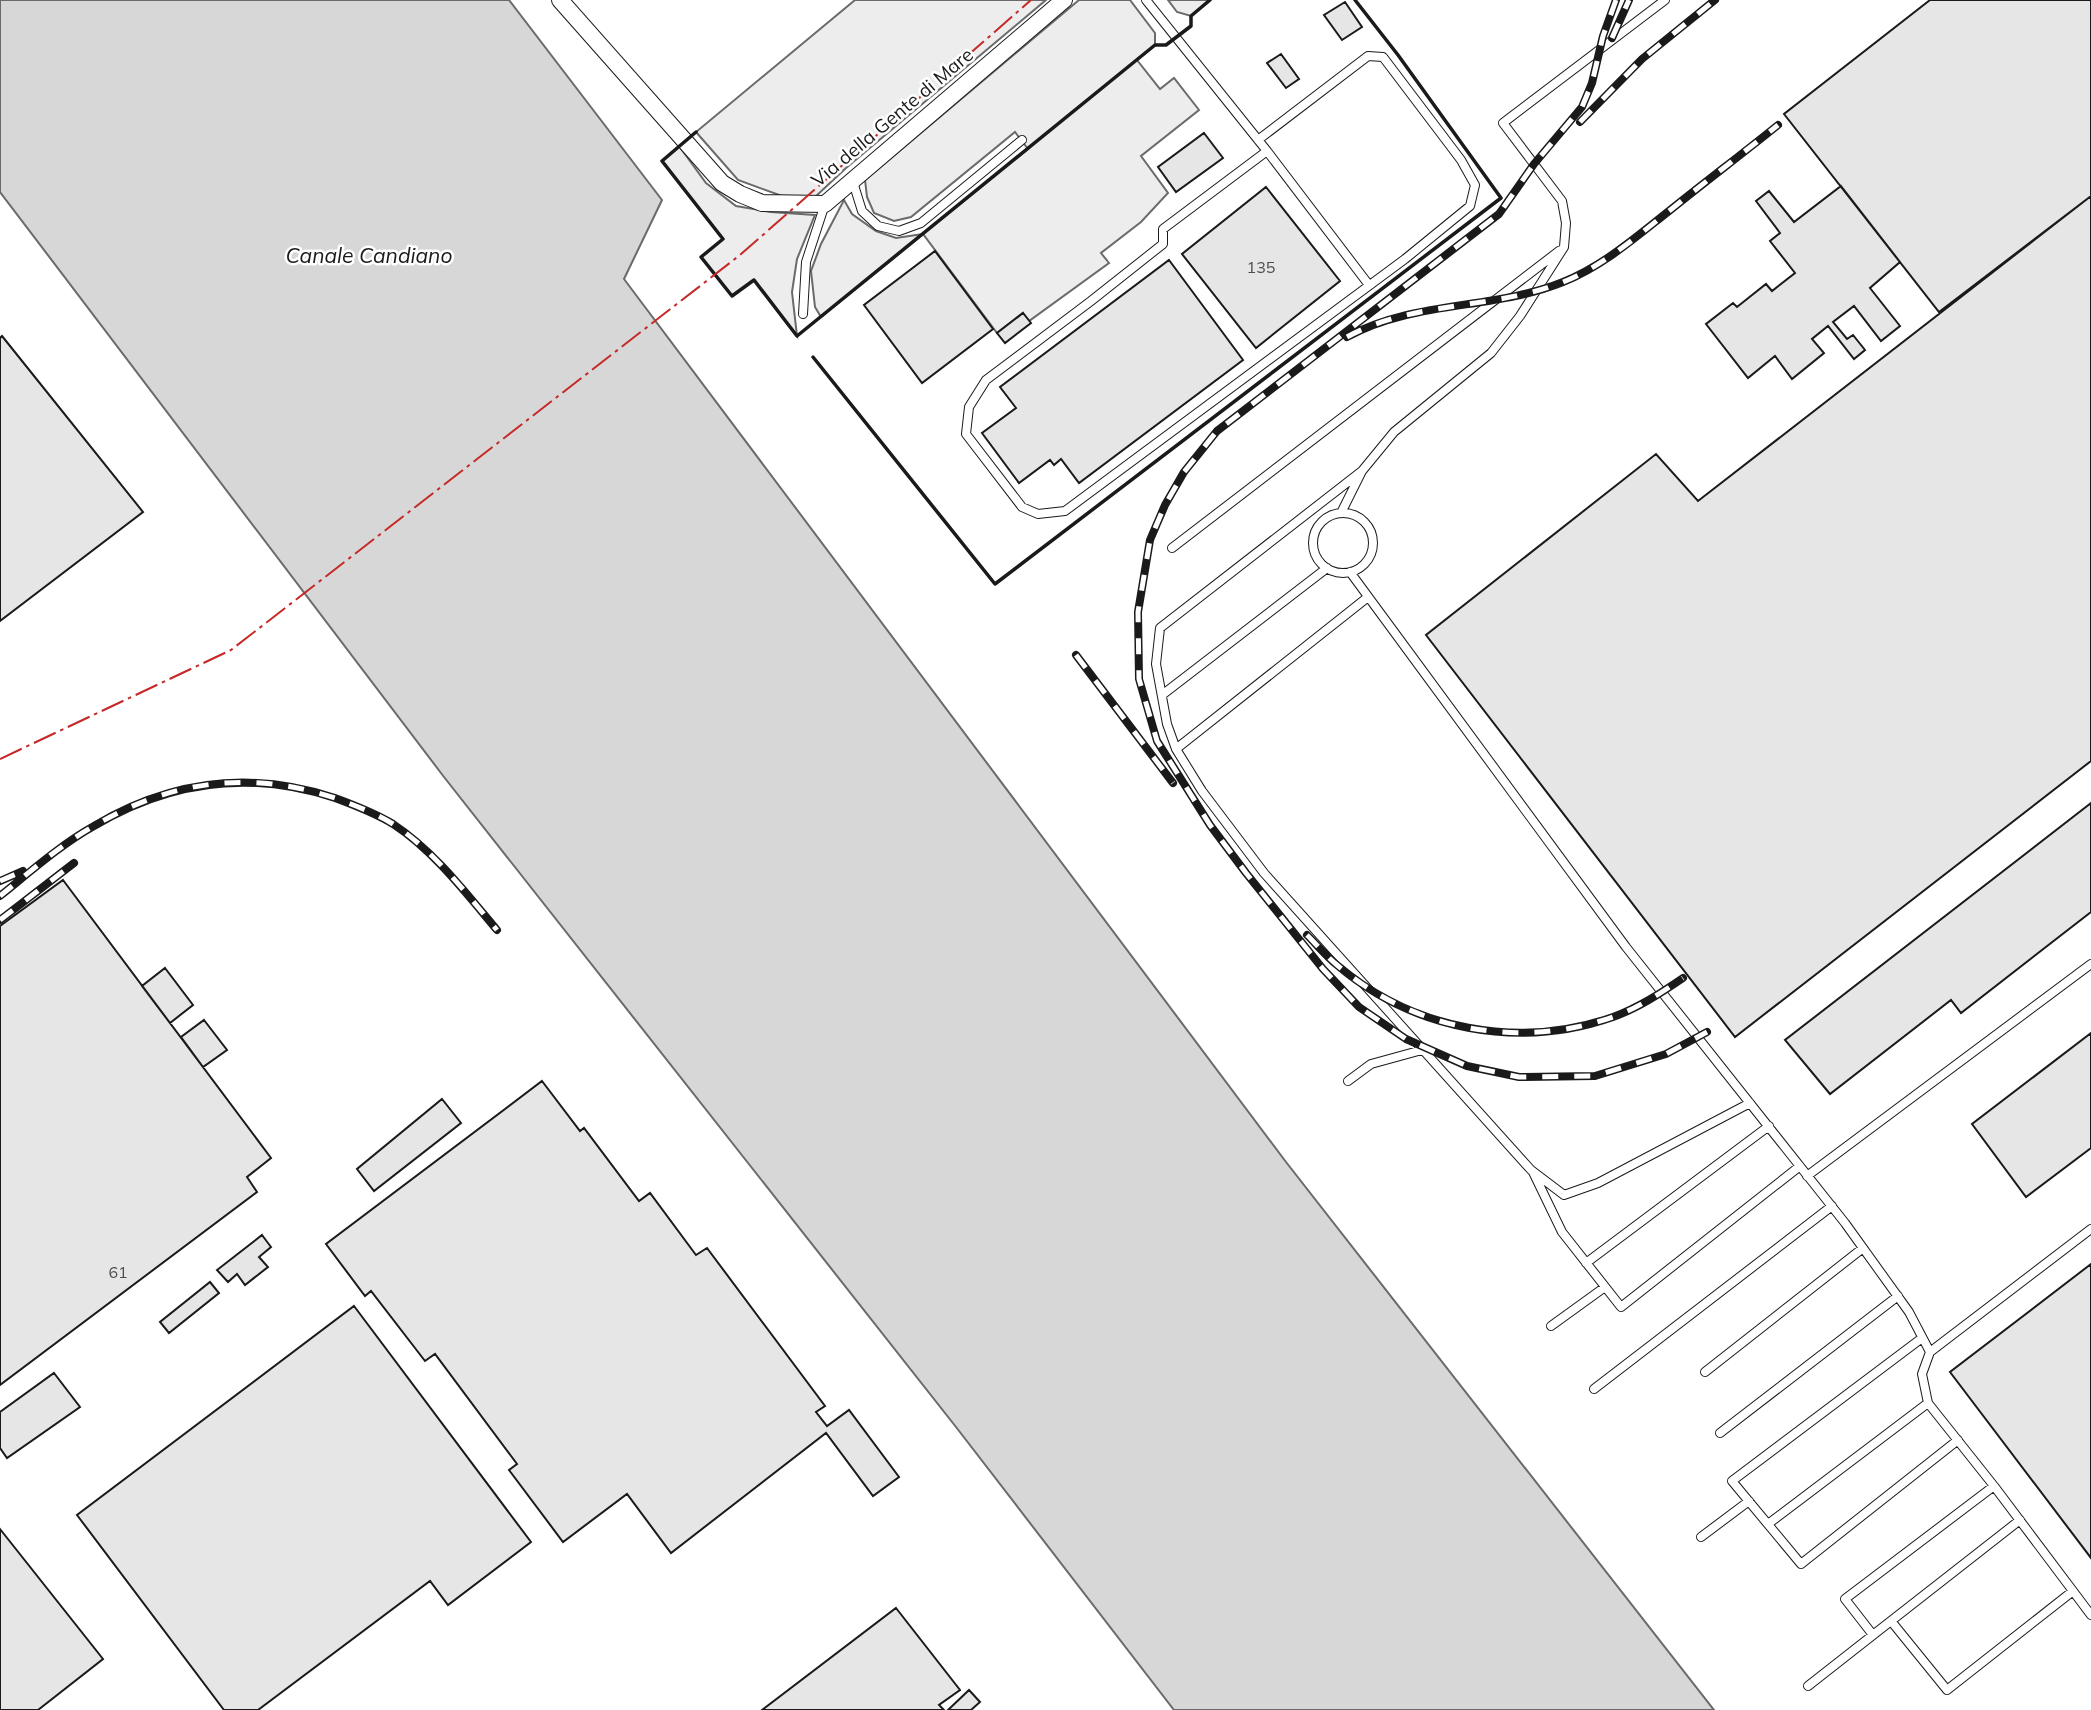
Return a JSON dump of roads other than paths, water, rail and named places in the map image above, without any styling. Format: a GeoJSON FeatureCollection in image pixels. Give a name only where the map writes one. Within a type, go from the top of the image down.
{"type":"FeatureCollection","features":[{"type":"Feature","properties":{"kind":"street","name":"Via della Gente di Mare"},"geometry":{"type":"LineString","coordinates":[[560,0],[722,183],[762,203],[825,204],[1064,0]]}},
{"type":"Feature","properties":{"kind":"lane"},"geometry":{"type":"LineString","coordinates":[[1146,0],[1267,151],[1369,285]]}},
{"type":"Feature","properties":{"kind":"lane"},"geometry":{"type":"LineString","coordinates":[[1665,0],[1503,123],[1562,201],[1566,223],[1564,247],[1520,316],[1491,353],[1394,432],[1362,471],[1160,628],[1156,664],[1167,723],[1176,749],[1202,791],[1264,873],[1531,1170],[1564,1195],[1598,1183],[1750,1103]]}},
{"type":"Feature","properties":{"kind":"lane"},"geometry":{"type":"LineString","coordinates":[[1258,140],[1368,56],[1383,57],[1461,160],[1475,185],[1470,206],[1369,285],[1065,511],[1038,514],[1022,507],[966,434],[969,407],[986,380],[1163,244],[1163,229],[1267,151]]}},
{"type":"Feature","properties":{"kind":"lane"},"geometry":{"type":"LineString","coordinates":[[852,181],[862,211],[878,226],[899,231],[921,223],[1022,141]]}},
{"type":"Feature","properties":{"kind":"lane"},"geometry":{"type":"LineString","coordinates":[[803,314],[806,262],[825,204]]}},
{"type":"Feature","properties":{"kind":"lane"},"geometry":{"type":"LineString","coordinates":[[1172,548],[1564,247]]}},
{"type":"Feature","properties":{"kind":"lane"},"geometry":{"type":"LineString","coordinates":[[1341,513],[1362,471]]}},
{"type":"Feature","properties":{"kind":"lane"},"geometry":{"type":"LineString","coordinates":[[1341,513],[1359,518],[1371,532],[1373,541],[1372,551],[1360,568],[1340,573],[1326,568],[1316,556],[1313,546],[1314,536],[1324,520],[1341,513]]}},
{"type":"Feature","properties":{"kind":"lane"},"geometry":{"type":"LineString","coordinates":[[1162,695],[1326,568]]}},
{"type":"Feature","properties":{"kind":"lane"},"geometry":{"type":"LineString","coordinates":[[1350,572],[1626,947],[1832,1206],[1909,1312],[1930,1352]]}},
{"type":"Feature","properties":{"kind":"lane"},"geometry":{"type":"LineString","coordinates":[[1176,749],[1368,597]]}},
{"type":"Feature","properties":{"kind":"lane"},"geometry":{"type":"LineString","coordinates":[[1807,1176],[2091,964]]}},
{"type":"Feature","properties":{"kind":"lane"},"geometry":{"type":"LineString","coordinates":[[1348,1080],[1371,1064],[1422,1050]]}},
{"type":"Feature","properties":{"kind":"lane"},"geometry":{"type":"LineString","coordinates":[[1586,1263],[1769,1126]]}},
{"type":"Feature","properties":{"kind":"lane"},"geometry":{"type":"LineString","coordinates":[[1531,1170],[1562,1232],[1621,1307],[1800,1166]]}},
{"type":"Feature","properties":{"kind":"lane"},"geometry":{"type":"LineString","coordinates":[[1594,1389],[1832,1206]]}},
{"type":"Feature","properties":{"kind":"lane"},"geometry":{"type":"LineString","coordinates":[[2091,1229],[1930,1352],[1923,1374],[1928,1403],[2091,1615]]}},
{"type":"Feature","properties":{"kind":"lane"},"geometry":{"type":"LineString","coordinates":[[1705,1372],[1863,1248]]}},
{"type":"Feature","properties":{"kind":"lane"},"geometry":{"type":"LineString","coordinates":[[1551,1326],[1605,1287]]}},
{"type":"Feature","properties":{"kind":"lane"},"geometry":{"type":"LineString","coordinates":[[1720,1433],[1898,1296]]}},
{"type":"Feature","properties":{"kind":"lane"},"geometry":{"type":"LineString","coordinates":[[1922,1338],[1732,1480],[1801,1564],[1958,1440]]}},
{"type":"Feature","properties":{"kind":"lane"},"geometry":{"type":"LineString","coordinates":[[1768,1524],[1928,1403]]}},
{"type":"Feature","properties":{"kind":"lane"},"geometry":{"type":"LineString","coordinates":[[1873,1635],[1845,1599],[1994,1486]]}},
{"type":"Feature","properties":{"kind":"lane"},"geometry":{"type":"LineString","coordinates":[[1701,1537],[1749,1501]]}},
{"type":"Feature","properties":{"kind":"lane"},"geometry":{"type":"LineString","coordinates":[[1808,1686],[2020,1520]]}},
{"type":"Feature","properties":{"kind":"lane"},"geometry":{"type":"LineString","coordinates":[[1891,1621],[1947,1690],[2073,1591]]}},
{"type":"Feature","properties":{"kind":"water","name":"Canale Candiano"},"geometry":{"type":"Polygon","coordinates":[[[0,0],[509,0],[662,200],[624,279],[1286,1162],[1714,1710],[1174,1710],[956,1427],[444,777],[0,192],[0,0]]]}},
{"type":"Feature","properties":{"kind":"railway"},"geometry":{"type":"LineString","coordinates":[[1616,0],[1603,36],[1592,83],[1582,107],[1534,164],[1499,214],[1217,431],[1184,472],[1165,505],[1150,540],[1138,612],[1139,679],[1157,741],[1210,825],[1323,969],[1359,1007],[1406,1039],[1467,1066],[1519,1077],[1595,1076],[1666,1054],[1707,1032]]}},
{"type":"Feature","properties":{"kind":"railway"},"geometry":{"type":"LineString","coordinates":[[1612,38],[1629,0]]}},
{"type":"Feature","properties":{"kind":"railway"},"geometry":{"type":"LineString","coordinates":[[1580,122],[1642,59],[1715,0]]}},
{"type":"Feature","properties":{"kind":"railway"},"geometry":{"type":"LineString","coordinates":[[1347,337],[1399,317],[1537,291],[1578,275],[1632,241],[1778,125]]}},
{"type":"Feature","properties":{"kind":"railway"},"geometry":{"type":"LineString","coordinates":[[1076,655],[1173,783]]}},
{"type":"Feature","properties":{"kind":"railway"},"geometry":{"type":"LineString","coordinates":[[0,896],[81,833],[152,798],[211,784],[272,784],[335,798],[393,824],[436,860],[497,930]]}},
{"type":"Feature","properties":{"kind":"railway"},"geometry":{"type":"LineString","coordinates":[[0,920],[74,863]]}},
{"type":"Feature","properties":{"kind":"railway"},"geometry":{"type":"LineString","coordinates":[[0,881],[23,871]]}},
{"type":"Feature","properties":{"kind":"railway"},"geometry":{"type":"LineString","coordinates":[[1307,935],[1337,965],[1367,987],[1399,1005],[1433,1019],[1468,1028],[1541,1032],[1577,1027],[1613,1017],[1640,1005],[1683,978]]}}]}
